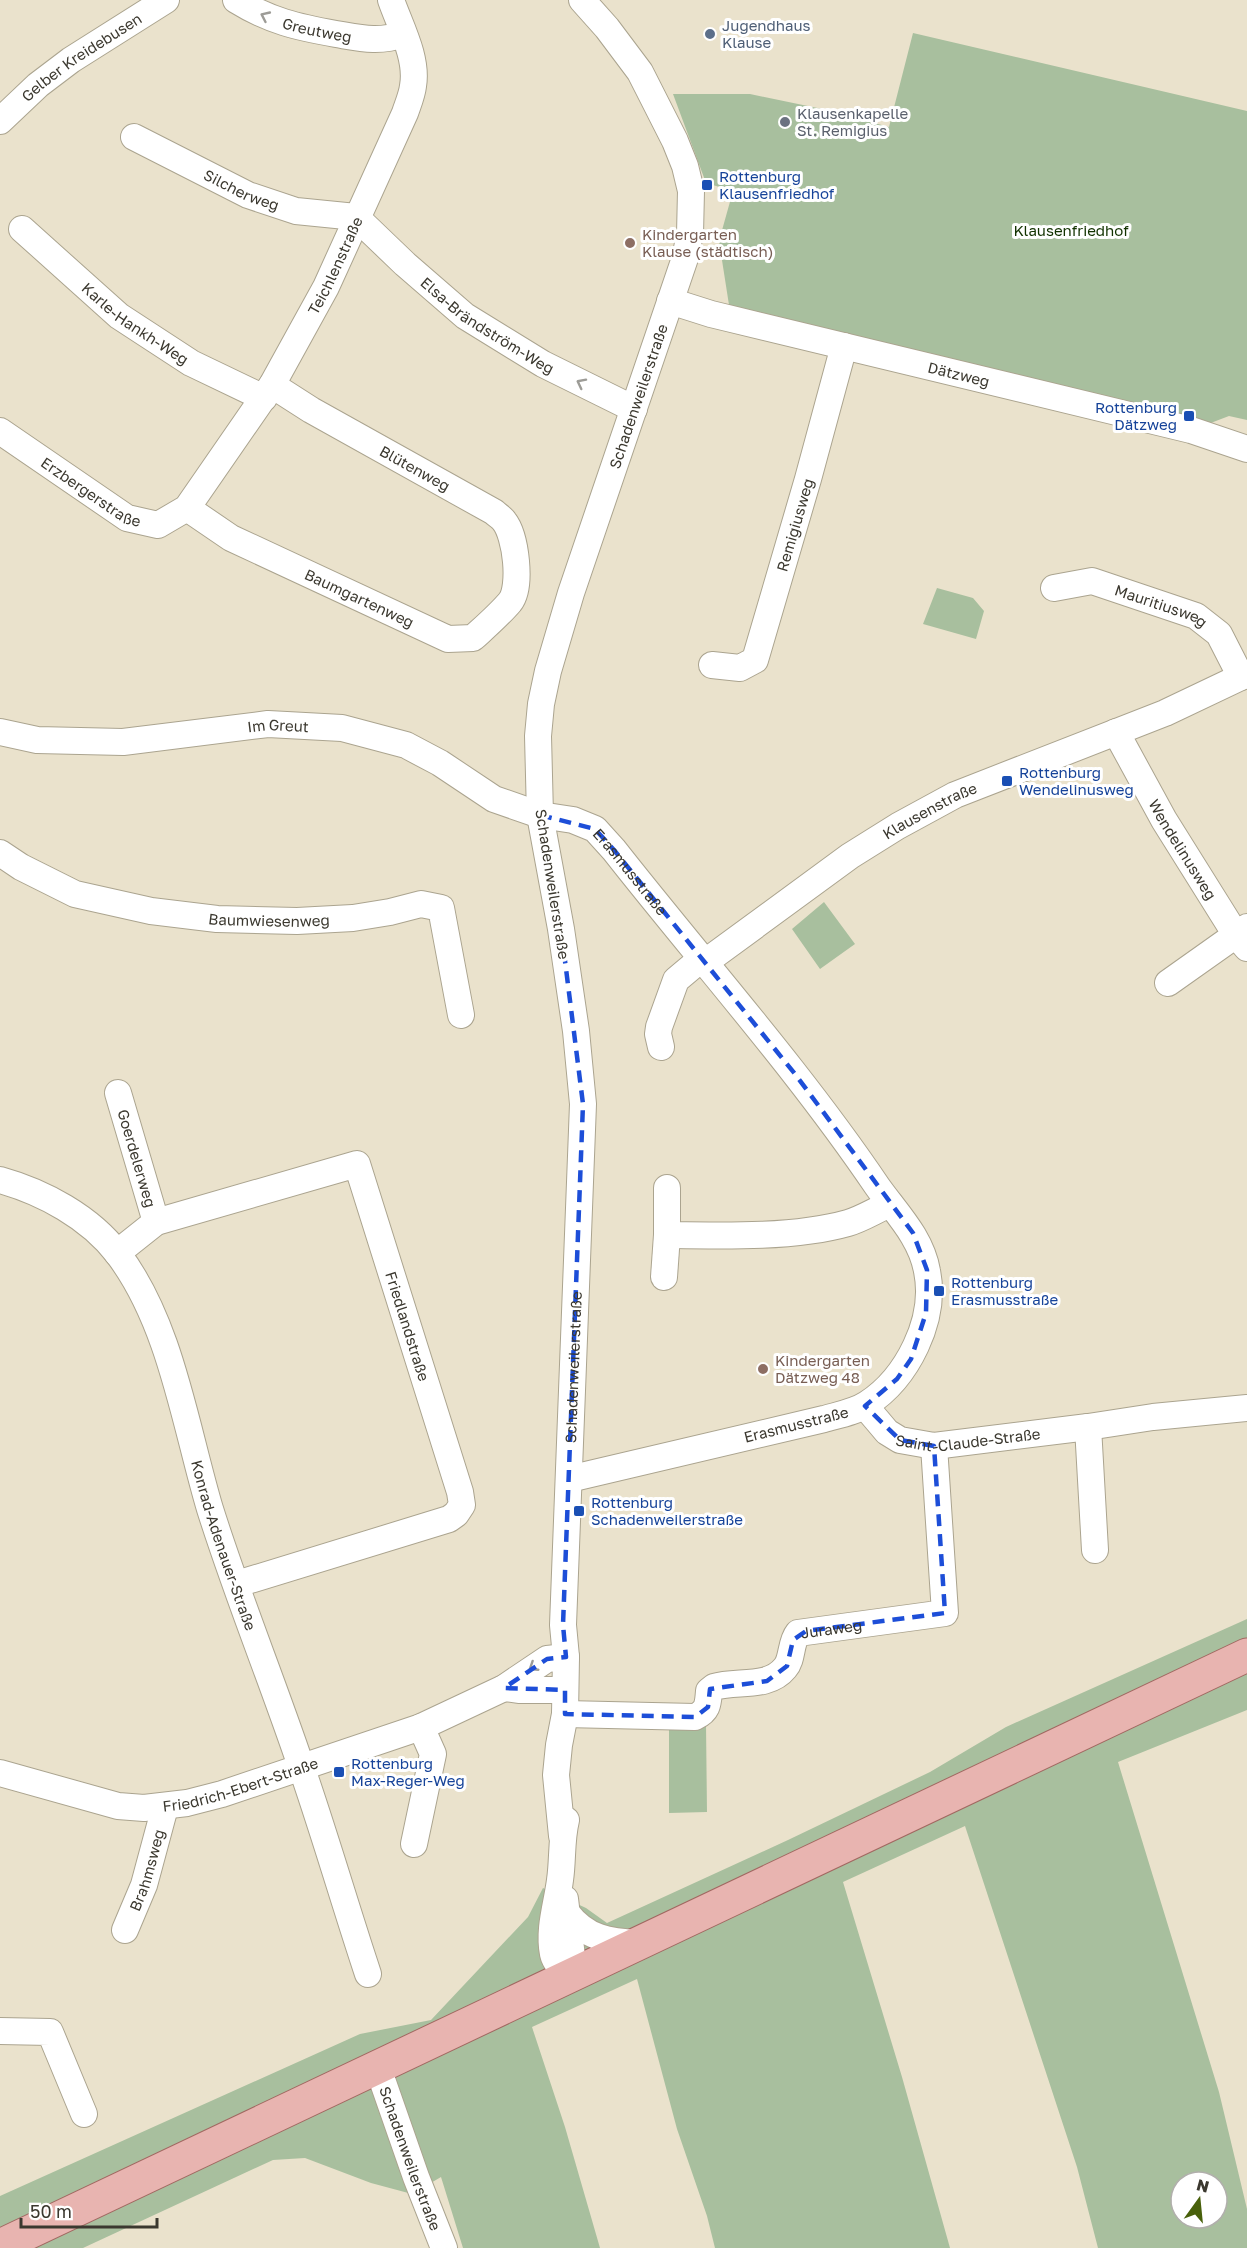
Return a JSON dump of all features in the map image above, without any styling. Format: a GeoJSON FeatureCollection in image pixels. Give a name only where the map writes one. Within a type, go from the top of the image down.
{"type":"FeatureCollection","features":[{"type":"Feature","properties":{"kind":"main road"},"geometry":{"type":"LineString","coordinates":[[0,2246],[1247,1655]]}},
{"type":"Feature","properties":{"kind":"street","name":"Gelber Kreidebusen"},"geometry":{"type":"LineString","coordinates":[[0,121],[54,72],[166,0]]}},
{"type":"Feature","properties":{"kind":"street","name":"Greutweg"},"geometry":{"type":"LineString","coordinates":[[236,0],[271,20],[301,28],[369,40],[392,38],[403,34]]}},
{"type":"Feature","properties":{"kind":"street","name":"Teichlenstraße"},"geometry":{"type":"LineString","coordinates":[[187,508],[268,391],[326,287],[356,217],[393,142],[414,86],[413,68],[391,0]]}},
{"type":"Feature","properties":{"kind":"street","name":"Schadenweilerstraße"},"geometry":{"type":"LineString","coordinates":[[572,1974],[561,1968],[553,1955],[560,1922],[562,1836],[556,1776],[565,1702],[566,1657],[563,1625],[582,1104],[576,1031],[561,929],[540,815],[538,736],[548,671],[571,593],[685,258],[690,234],[691,191],[685,166],[675,141],[640,72],[607,28],[582,0]]}},
{"type":"Feature","properties":{"kind":"street","name":"Silcherweg"},"geometry":{"type":"LineString","coordinates":[[134,137],[197,170],[258,198],[296,211],[356,217]]}},
{"type":"Feature","properties":{"kind":"street","name":"Elsa-Brändström-Weg"},"geometry":{"type":"LineString","coordinates":[[356,217],[405,264],[465,316],[543,364],[634,409]]}},
{"type":"Feature","properties":{"kind":"street","name":"Karle-Hankh-Weg"},"geometry":{"type":"LineString","coordinates":[[22,229],[119,316],[191,363],[268,391]]}},
{"type":"Feature","properties":{"kind":"street","name":"Dätzweg"},"geometry":{"type":"LineString","coordinates":[[670,301],[711,314],[1191,430],[1247,449]]}},
{"type":"Feature","properties":{"kind":"street","name":"Remigiusweg"},"geometry":{"type":"LineString","coordinates":[[712,665],[740,668],[755,660],[844,346]]}},
{"type":"Feature","properties":{"kind":"street","name":"Blütenweg"},"geometry":{"type":"LineString","coordinates":[[268,391],[311,410],[494,512],[505,522],[512,540],[516,581]]}},
{"type":"Feature","properties":{"kind":"street","name":"Erzbergerstraße"},"geometry":{"type":"LineString","coordinates":[[0,431],[126,518],[158,525],[187,508]]}},
{"type":"Feature","properties":{"kind":"street","name":"Baumgartenweg"},"geometry":{"type":"LineString","coordinates":[[187,508],[231,538],[448,639],[473,638],[510,602],[515,594],[516,581]]}},
{"type":"Feature","properties":{"kind":"street","name":"Mauritiusweg"},"geometry":{"type":"LineString","coordinates":[[1054,588],[1092,581],[1196,616],[1219,634],[1244,675]]}},
{"type":"Feature","properties":{"kind":"street","name":"Klausenstraße"},"geometry":{"type":"LineString","coordinates":[[703,961],[850,856],[954,795],[1166,713],[1244,675]]}},
{"type":"Feature","properties":{"kind":"street","name":"Im Greut"},"geometry":{"type":"LineString","coordinates":[[2,738],[123,742],[268,724],[342,728],[406,745],[440,763],[494,799],[540,815]]}},
{"type":"Feature","properties":{"kind":"street","name":"Wendelinusweg"},"geometry":{"type":"LineString","coordinates":[[1116,732],[1164,820],[1243,937],[1168,983]]}},
{"type":"Feature","properties":{"kind":"street","name":"Erasmusstraße"},"geometry":{"type":"LineString","coordinates":[[540,815],[573,820],[595,829],[614,850],[795,1074],[913,1233],[927,1270],[928,1292],[927,1313],[911,1359],[897,1379],[865,1406],[824,1419],[569,1479]]}},
{"type":"Feature","properties":{"kind":"street","name":"Baumwiesenweg"},"geometry":{"type":"LineString","coordinates":[[0,853],[21,867],[75,894],[151,911],[195,917],[297,921],[372,915],[420,904],[441,908],[461,1015]]}},
{"type":"Feature","properties":{"kind":"street"},"geometry":{"type":"LineString","coordinates":[[661,1047],[659,1027],[673,984],[680,976],[703,961]]}},
{"type":"Feature","properties":{"kind":"street","name":"Goerdelerweg"},"geometry":{"type":"LineString","coordinates":[[118,1093],[156,1222]]}},
{"type":"Feature","properties":{"kind":"street","name":"Friedlandstraße"},"geometry":{"type":"LineString","coordinates":[[117,1253],[156,1222],[357,1164],[460,1492],[462,1505],[449,1520],[237,1584]]}},
{"type":"Feature","properties":{"kind":"street","name":"Konrad-Adenauer-Straße"},"geometry":{"type":"LineString","coordinates":[[0,1180],[26,1187],[54,1201],[95,1230],[117,1253],[145,1295],[162,1339],[210,1508],[302,1768],[368,1974]]}},
{"type":"Feature","properties":{"kind":"street"},"geometry":{"type":"LineString","coordinates":[[664,1276],[667,1188]]}},
{"type":"Feature","properties":{"kind":"street"},"geometry":{"type":"LineString","coordinates":[[667,1234],[705,1236],[801,1232],[849,1223],[890,1204]]}},
{"type":"Feature","properties":{"kind":"street","name":"Saint-Claude-Straße"},"geometry":{"type":"LineString","coordinates":[[865,1406],[887,1432],[900,1440],[934,1446],[1153,1417],[1247,1408]]}},
{"type":"Feature","properties":{"kind":"street"},"geometry":{"type":"LineString","coordinates":[[1088,1427],[1095,1550]]}},
{"type":"Feature","properties":{"kind":"street","name":"Juraweg"},"geometry":{"type":"LineString","coordinates":[[565,1702],[695,1717],[704,1713],[708,1707],[709,1691],[714,1687],[767,1681],[780,1673],[787,1666],[793,1640],[798,1633],[945,1613],[934,1446]]}},
{"type":"Feature","properties":{"kind":"street","name":"Friedrich-Ebert-Straße"},"geometry":{"type":"LineString","coordinates":[[0,1773],[118,1806],[165,1807],[222,1794],[421,1727],[504,1688],[547,1659],[566,1657]]}},
{"type":"Feature","properties":{"kind":"street","name":"Friedrich-Ebert-Straße"},"geometry":{"type":"LineString","coordinates":[[504,1688],[565,1702]]}},
{"type":"Feature","properties":{"kind":"street"},"geometry":{"type":"LineString","coordinates":[[414,1844],[433,1754],[421,1727]]}},
{"type":"Feature","properties":{"kind":"street","name":"Brahmsweg"},"geometry":{"type":"LineString","coordinates":[[124,1930],[144,1885],[165,1807]]}},
{"type":"Feature","properties":{"kind":"street","name":"Schadenweilerstraße"},"geometry":{"type":"LineString","coordinates":[[523,1998],[540,1970],[560,1922]]}},
{"type":"Feature","properties":{"kind":"street"},"geometry":{"type":"LineString","coordinates":[[560,1922],[576,1925],[590,1934],[616,1942],[638,1943]]}},
{"type":"Feature","properties":{"kind":"street"},"geometry":{"type":"LineString","coordinates":[[0,2031],[50,2032],[84,2114]]}},
{"type":"Feature","properties":{"kind":"street","name":"Schadenweilerstraße"},"geometry":{"type":"LineString","coordinates":[[378,2067],[416,2177],[444,2248]]}},
{"type":"Feature","properties":{"kind":"highlighted area"},"geometry":{"type":"Polygon","coordinates":[[[540,815],[595,829],[614,850],[795,1074],[913,1233],[927,1270],[926,1313],[911,1359],[897,1379],[865,1406],[900,1440],[934,1446],[945,1613],[806,1631],[793,1640],[787,1666],[767,1681],[710,1689],[708,1707],[695,1717],[565,1714],[565,1690],[504,1688],[547,1659],[566,1657],[563,1625],[583,1104],[561,929],[540,815]]]}},
{"type":"Feature","properties":{"kind":"green space","name":"Klausenfriedhof"},"geometry":{"type":"Polygon","coordinates":[[[913,33],[1247,111],[1247,420],[1229,416],[1208,424],[729,305],[719,241],[733,191],[706,183],[673,94],[750,94],[827,110],[889,127],[913,33]]]}},
{"type":"Feature","properties":{"kind":"green space"},"geometry":{"type":"Polygon","coordinates":[[[937,588],[973,598],[984,611],[976,639],[923,624],[937,588]]]}},
{"type":"Feature","properties":{"kind":"green space"},"geometry":{"type":"Polygon","coordinates":[[[824,902],[855,944],[820,969],[792,929],[824,902]]]}},
{"type":"Feature","properties":{"kind":"green space"},"geometry":{"type":"Polygon","coordinates":[[[1247,1619],[1247,1710],[1118,1762],[1219,2092],[1247,2209],[1247,2248],[1098,2248],[1077,2167],[965,1826],[843,1882],[902,2077],[950,2248],[715,2248],[707,2216],[677,2129],[637,1979],[532,2027],[565,2127],[600,2248],[463,2248],[441,2177],[412,2194],[371,2183],[305,2158],[273,2160],[83,2248],[0,2248],[0,2196],[360,2034],[431,2020],[528,1917],[543,1888],[586,1908],[607,1923],[930,1772],[1006,1727],[1247,1619]]]}},
{"type":"Feature","properties":{"kind":"green space"},"geometry":{"type":"Polygon","coordinates":[[[669,1724],[706,1724],[707,1812],[669,1813],[669,1724]]]}},
{"type":"Feature","properties":{"kind":"place","name":"Jugendhaus Klause"},"geometry":{"type":"Point","coordinates":[710,34]}},
{"type":"Feature","properties":{"kind":"place","name":"Klausenkapelle St. Remigius"},"geometry":{"type":"Point","coordinates":[785,122]}},
{"type":"Feature","properties":{"kind":"place","name":"Rottenburg Klausenfriedhof"},"geometry":{"type":"Point","coordinates":[707,185]}},
{"type":"Feature","properties":{"kind":"place","name":"Kindergarten Klause (städtisch)"},"geometry":{"type":"Point","coordinates":[630,243]}},
{"type":"Feature","properties":{"kind":"place","name":"Rottenburg Dätzweg"},"geometry":{"type":"Point","coordinates":[1189,416]}},
{"type":"Feature","properties":{"kind":"place","name":"Rottenburg Wendelinusweg"},"geometry":{"type":"Point","coordinates":[1007,781]}},
{"type":"Feature","properties":{"kind":"place","name":"Rottenburg Erasmusstraße"},"geometry":{"type":"Point","coordinates":[939,1291]}},
{"type":"Feature","properties":{"kind":"place","name":"Kindergarten Dätzweg 48"},"geometry":{"type":"Point","coordinates":[763,1369]}},
{"type":"Feature","properties":{"kind":"place","name":"Rottenburg Schadenweilerstraße"},"geometry":{"type":"Point","coordinates":[579,1511]}},
{"type":"Feature","properties":{"kind":"place","name":"Rottenburg Max-Reger-Weg"},"geometry":{"type":"Point","coordinates":[339,1772]}}]}
